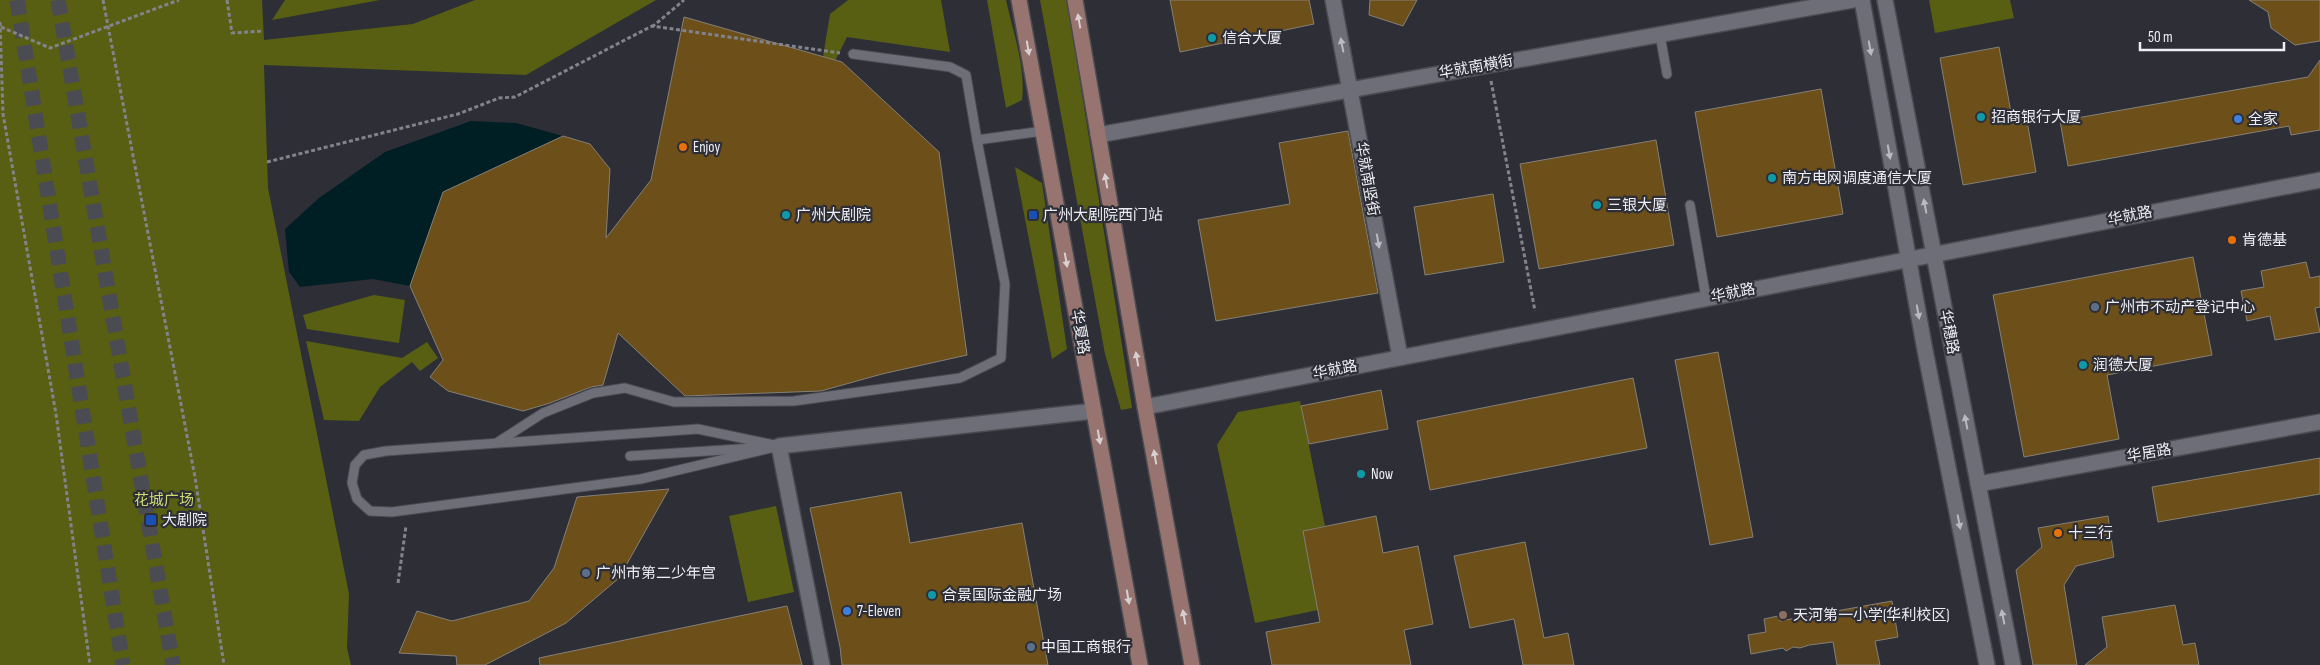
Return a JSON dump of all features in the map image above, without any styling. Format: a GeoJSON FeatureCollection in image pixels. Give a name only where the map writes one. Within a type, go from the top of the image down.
{"type":"FeatureCollection","features":[{"type":"Feature","properties":{"kind":"main road","name":"华夏路"},"geometry":{"type":"LineString","coordinates":[[1019,0],[1140,665]]}},
{"type":"Feature","properties":{"kind":"main road"},"geometry":{"type":"LineString","coordinates":[[1075,0],[1145,407],[1192,665]]}},
{"type":"Feature","properties":{"kind":"street","name":"华就南竖街"},"geometry":{"type":"LineString","coordinates":[[1333,0],[1400,357]]}},
{"type":"Feature","properties":{"kind":"street","name":"华就南横街"},"geometry":{"type":"LineString","coordinates":[[1098,135],[1853,0]]}},
{"type":"Feature","properties":{"kind":"street","name":"华穗路"},"geometry":{"type":"LineString","coordinates":[[1862,0],[1909,259],[1987,665]]}},
{"type":"Feature","properties":{"kind":"street","name":"华穗路"},"geometry":{"type":"LineString","coordinates":[[1885,0],[2012,665]]}},
{"type":"Feature","properties":{"kind":"street","name":"华就路"},"geometry":{"type":"LineString","coordinates":[[1145,407],[2320,180]]}},
{"type":"Feature","properties":{"kind":"street"},"geometry":{"type":"LineString","coordinates":[[822,665],[779,446],[1094,411]]}},
{"type":"Feature","properties":{"kind":"street","name":"华居路"},"geometry":{"type":"LineString","coordinates":[[1978,484],[2320,422]]}},
{"type":"Feature","properties":{"kind":"lane"},"geometry":{"type":"LineString","coordinates":[[1660,34],[1667,74]]}},
{"type":"Feature","properties":{"kind":"lane"},"geometry":{"type":"LineString","coordinates":[[498,443],[543,413],[601,392],[625,388],[674,402],[794,401],[960,378],[1001,358],[1005,284],[966,75],[950,67],[852,54]]}},
{"type":"Feature","properties":{"kind":"lane"},"geometry":{"type":"LineString","coordinates":[[977,140],[1043,132]]}},
{"type":"Feature","properties":{"kind":"lane"},"geometry":{"type":"LineString","coordinates":[[1690,205],[1706,298]]}},
{"type":"Feature","properties":{"kind":"lane"},"geometry":{"type":"LineString","coordinates":[[698,429],[779,446],[641,479],[392,512],[370,511],[357,499],[352,483],[355,465],[364,455],[386,451],[698,429]]}},
{"type":"Feature","properties":{"kind":"lane"},"geometry":{"type":"LineString","coordinates":[[630,456],[779,446]]}},
{"type":"Feature","properties":{"kind":"path"},"geometry":{"type":"LineString","coordinates":[[103,0],[195,477],[224,665]]}},
{"type":"Feature","properties":{"kind":"path"},"geometry":{"type":"LineString","coordinates":[[1,27],[50,48],[179,0]]}},
{"type":"Feature","properties":{"kind":"path"},"geometry":{"type":"LineString","coordinates":[[227,0],[232,33],[263,31]]}},
{"type":"Feature","properties":{"kind":"path"},"geometry":{"type":"LineString","coordinates":[[644,31],[684,0]]}},
{"type":"Feature","properties":{"kind":"path"},"geometry":{"type":"LineString","coordinates":[[0,22],[3,114],[56,414],[90,665]]}},
{"type":"Feature","properties":{"kind":"path"},"geometry":{"type":"LineString","coordinates":[[267,162],[458,114],[499,98],[515,97],[652,26],[852,54]]}},
{"type":"Feature","properties":{"kind":"path"},"geometry":{"type":"LineString","coordinates":[[1490,77],[1535,311]]}},
{"type":"Feature","properties":{"kind":"path"},"geometry":{"type":"LineString","coordinates":[[398,582],[406,526]]}},
{"type":"Feature","properties":{"kind":"green space","name":"花城广场"},"geometry":{"type":"Polygon","coordinates":[[[0,0],[262,0],[264,40],[413,24],[475,0],[656,0],[526,75],[264,65],[268,188],[349,594],[347,648],[351,665],[0,665],[0,0]]]}},
{"type":"Feature","properties":{"kind":"green space"},"geometry":{"type":"Polygon","coordinates":[[[285,0],[380,0],[272,20],[285,0]]]}},
{"type":"Feature","properties":{"kind":"green space"},"geometry":{"type":"Polygon","coordinates":[[[848,0],[941,0],[950,52],[847,37],[835,61],[823,57],[830,14],[848,0]]]}},
{"type":"Feature","properties":{"kind":"green space"},"geometry":{"type":"Polygon","coordinates":[[[987,0],[1006,0],[1021,63],[1022,100],[1006,108],[987,0]]]}},
{"type":"Feature","properties":{"kind":"green space"},"geometry":{"type":"Polygon","coordinates":[[[1040,0],[1067,0],[1132,408],[1121,410],[1105,354],[1040,0]]]}},
{"type":"Feature","properties":{"kind":"green space"},"geometry":{"type":"Polygon","coordinates":[[[1929,0],[2010,0],[2014,18],[1935,33],[1929,0]]]}},
{"type":"Feature","properties":{"kind":"green space"},"geometry":{"type":"Polygon","coordinates":[[[1015,167],[1042,183],[1067,349],[1052,359],[1015,167]]]}},
{"type":"Feature","properties":{"kind":"green space"},"geometry":{"type":"Polygon","coordinates":[[[374,295],[405,300],[399,343],[307,329],[303,315],[374,295]]]}},
{"type":"Feature","properties":{"kind":"green space"},"geometry":{"type":"Polygon","coordinates":[[[306,341],[402,358],[427,342],[438,358],[420,371],[412,362],[380,387],[359,421],[324,420],[306,341]]]}},
{"type":"Feature","properties":{"kind":"green space"},"geometry":{"type":"Polygon","coordinates":[[[1300,401],[1325,526],[1303,531],[1318,610],[1255,623],[1217,445],[1238,412],[1300,401]]]}},
{"type":"Feature","properties":{"kind":"green space"},"geometry":{"type":"Polygon","coordinates":[[[776,506],[794,592],[748,602],[729,516],[776,506]]]}},
{"type":"Feature","properties":{"kind":"shaded area"},"geometry":{"type":"Polygon","coordinates":[[[471,121],[516,123],[563,136],[443,192],[410,286],[373,279],[300,287],[289,272],[285,229],[319,198],[385,152],[471,121]]]}},
{"type":"Feature","properties":{"kind":"building","name":"信合大厦"},"geometry":{"type":"Polygon","coordinates":[[[1170,0],[1309,0],[1314,24],[1180,52],[1170,0]]]}},
{"type":"Feature","properties":{"kind":"building"},"geometry":{"type":"Polygon","coordinates":[[[1370,0],[1417,0],[1403,26],[1369,15],[1370,0]]]}},
{"type":"Feature","properties":{"kind":"building"},"geometry":{"type":"Polygon","coordinates":[[[2249,0],[2320,0],[2320,41],[2295,45],[2271,28],[2268,12],[2249,0]]]}},
{"type":"Feature","properties":{"kind":"building","name":"广州大剧院"},"geometry":{"type":"Polygon","coordinates":[[[684,17],[842,62],[939,152],[967,355],[882,374],[821,391],[685,396],[618,333],[603,385],[591,387],[523,411],[448,391],[430,377],[443,360],[410,286],[443,192],[563,136],[590,144],[610,169],[606,238],[651,180],[684,17]]]}},
{"type":"Feature","properties":{"kind":"building","name":"招商银行大厦"},"geometry":{"type":"Polygon","coordinates":[[[1999,47],[2012,118],[2026,115],[2036,172],[1963,185],[1940,58],[1999,47]]]}},
{"type":"Feature","properties":{"kind":"building"},"geometry":{"type":"Polygon","coordinates":[[[2320,60],[2320,130],[2291,135],[2289,126],[2068,166],[2060,121],[2308,77],[2320,60]]]}},
{"type":"Feature","properties":{"kind":"building","name":"南方电网调度通信大厦"},"geometry":{"type":"Polygon","coordinates":[[[1821,89],[1843,214],[1717,237],[1695,112],[1821,89]]]}},
{"type":"Feature","properties":{"kind":"building"},"geometry":{"type":"Polygon","coordinates":[[[1348,131],[1378,293],[1216,321],[1198,220],[1290,204],[1279,143],[1348,131]]]}},
{"type":"Feature","properties":{"kind":"building","name":"三银大厦"},"geometry":{"type":"Polygon","coordinates":[[[1656,140],[1674,245],[1539,269],[1520,164],[1656,140]]]}},
{"type":"Feature","properties":{"kind":"building"},"geometry":{"type":"Polygon","coordinates":[[[1493,194],[1504,262],[1425,275],[1414,207],[1493,194]]]}},
{"type":"Feature","properties":{"kind":"building","name":"润德大厦"},"geometry":{"type":"Polygon","coordinates":[[[2193,257],[2212,355],[2107,375],[2119,439],[2024,457],[1993,295],[2193,257]]]}},
{"type":"Feature","properties":{"kind":"building"},"geometry":{"type":"Polygon","coordinates":[[[2306,262],[2310,278],[2320,276],[2320,307],[2315,308],[2320,332],[2275,340],[2270,316],[2247,321],[2241,291],[2264,287],[2261,271],[2306,262]]]}},
{"type":"Feature","properties":{"kind":"building"},"geometry":{"type":"Polygon","coordinates":[[[1718,352],[1753,537],[1710,545],[1675,360],[1718,352]]]}},
{"type":"Feature","properties":{"kind":"building"},"geometry":{"type":"Polygon","coordinates":[[[1633,378],[1647,448],[1430,490],[1417,421],[1633,378]]]}},
{"type":"Feature","properties":{"kind":"building"},"geometry":{"type":"Polygon","coordinates":[[[1381,390],[1388,429],[1309,444],[1301,406],[1381,390]]]}},
{"type":"Feature","properties":{"kind":"building"},"geometry":{"type":"Polygon","coordinates":[[[2320,458],[2320,494],[2158,522],[2152,487],[2320,458]]]}},
{"type":"Feature","properties":{"kind":"building","name":"广州市第二少年宫"},"geometry":{"type":"Polygon","coordinates":[[[669,489],[619,578],[566,623],[485,665],[457,665],[456,656],[399,653],[417,611],[452,621],[529,601],[554,568],[577,497],[669,489]]]}},
{"type":"Feature","properties":{"kind":"building","name":"合景国际金融广场"},"geometry":{"type":"Polygon","coordinates":[[[901,492],[910,543],[1022,523],[1048,665],[842,665],[840,647],[810,508],[901,492]]]}},
{"type":"Feature","properties":{"kind":"building"},"geometry":{"type":"Polygon","coordinates":[[[1376,516],[1383,553],[1418,546],[1433,624],[1404,630],[1411,665],[1272,665],[1266,632],[1320,622],[1303,531],[1376,516]]]}},
{"type":"Feature","properties":{"kind":"building"},"geometry":{"type":"Polygon","coordinates":[[[2108,516],[2114,557],[2076,566],[2064,585],[2077,665],[2033,665],[2016,570],[2042,547],[2038,528],[2108,516]]]}},
{"type":"Feature","properties":{"kind":"building"},"geometry":{"type":"Polygon","coordinates":[[[1525,542],[1544,638],[1568,633],[1574,665],[1523,665],[1514,619],[1470,628],[1454,556],[1525,542]]]}},
{"type":"Feature","properties":{"kind":"building"},"geometry":{"type":"Polygon","coordinates":[[[1892,601],[1898,637],[1875,641],[1880,665],[1837,665],[1833,642],[1800,648],[1793,647],[1786,651],[1783,648],[1751,654],[1748,635],[1766,632],[1764,619],[1778,616],[1780,621],[1892,601]]]}},
{"type":"Feature","properties":{"kind":"building"},"geometry":{"type":"Polygon","coordinates":[[[2175,605],[2183,645],[2195,643],[2199,665],[2085,665],[2107,647],[2102,617],[2175,605]]]}},
{"type":"Feature","properties":{"kind":"building"},"geometry":{"type":"Polygon","coordinates":[[[787,606],[802,665],[540,665],[539,658],[787,606]]]}},
{"type":"Feature","properties":{"kind":"tunnel"},"geometry":{"type":"LineString","coordinates":[[17,0],[123,665]]}},
{"type":"Feature","properties":{"kind":"tunnel"},"geometry":{"type":"LineString","coordinates":[[58,0],[173,665]]}},
{"type":"Feature","properties":{"kind":"place","name":"信合大厦"},"geometry":{"type":"Point","coordinates":[1212,38]}},
{"type":"Feature","properties":{"kind":"place","name":"招商银行大厦"},"geometry":{"type":"Point","coordinates":[1981,117]}},
{"type":"Feature","properties":{"kind":"place","name":"全家"},"geometry":{"type":"Point","coordinates":[2238,119]}},
{"type":"Feature","properties":{"kind":"place","name":"Enjoy"},"geometry":{"type":"Point","coordinates":[683,147]}},
{"type":"Feature","properties":{"kind":"place","name":"南方电网调度通信大厦"},"geometry":{"type":"Point","coordinates":[1772,178]}},
{"type":"Feature","properties":{"kind":"place","name":"三银大厦"},"geometry":{"type":"Point","coordinates":[1597,205]}},
{"type":"Feature","properties":{"kind":"place","name":"广州大剧院"},"geometry":{"type":"Point","coordinates":[786,215]}},
{"type":"Feature","properties":{"kind":"place","name":"广州大剧院西门站"},"geometry":{"type":"Point","coordinates":[1033,215]}},
{"type":"Feature","properties":{"kind":"place","name":"肯德基"},"geometry":{"type":"Point","coordinates":[2232,240]}},
{"type":"Feature","properties":{"kind":"place","name":"广州市不动产登记中心"},"geometry":{"type":"Point","coordinates":[2095,307]}},
{"type":"Feature","properties":{"kind":"place","name":"润德大厦"},"geometry":{"type":"Point","coordinates":[2083,365]}},
{"type":"Feature","properties":{"kind":"place","name":"Now"},"geometry":{"type":"Point","coordinates":[1361,474]}},
{"type":"Feature","properties":{"kind":"place","name":"大剧院"},"geometry":{"type":"Point","coordinates":[151,520]}},
{"type":"Feature","properties":{"kind":"place","name":"十三行"},"geometry":{"type":"Point","coordinates":[2058,533]}},
{"type":"Feature","properties":{"kind":"place","name":"广州市第二少年宫"},"geometry":{"type":"Point","coordinates":[586,573]}},
{"type":"Feature","properties":{"kind":"place","name":"合景国际金融广场"},"geometry":{"type":"Point","coordinates":[932,595]}},
{"type":"Feature","properties":{"kind":"place","name":"7-Eleven"},"geometry":{"type":"Point","coordinates":[847,611]}},
{"type":"Feature","properties":{"kind":"place","name":"天河第一小学(华利校区)"},"geometry":{"type":"Point","coordinates":[1783,615]}},
{"type":"Feature","properties":{"kind":"place","name":"中国工商银行"},"geometry":{"type":"Point","coordinates":[1031,647]}}]}
